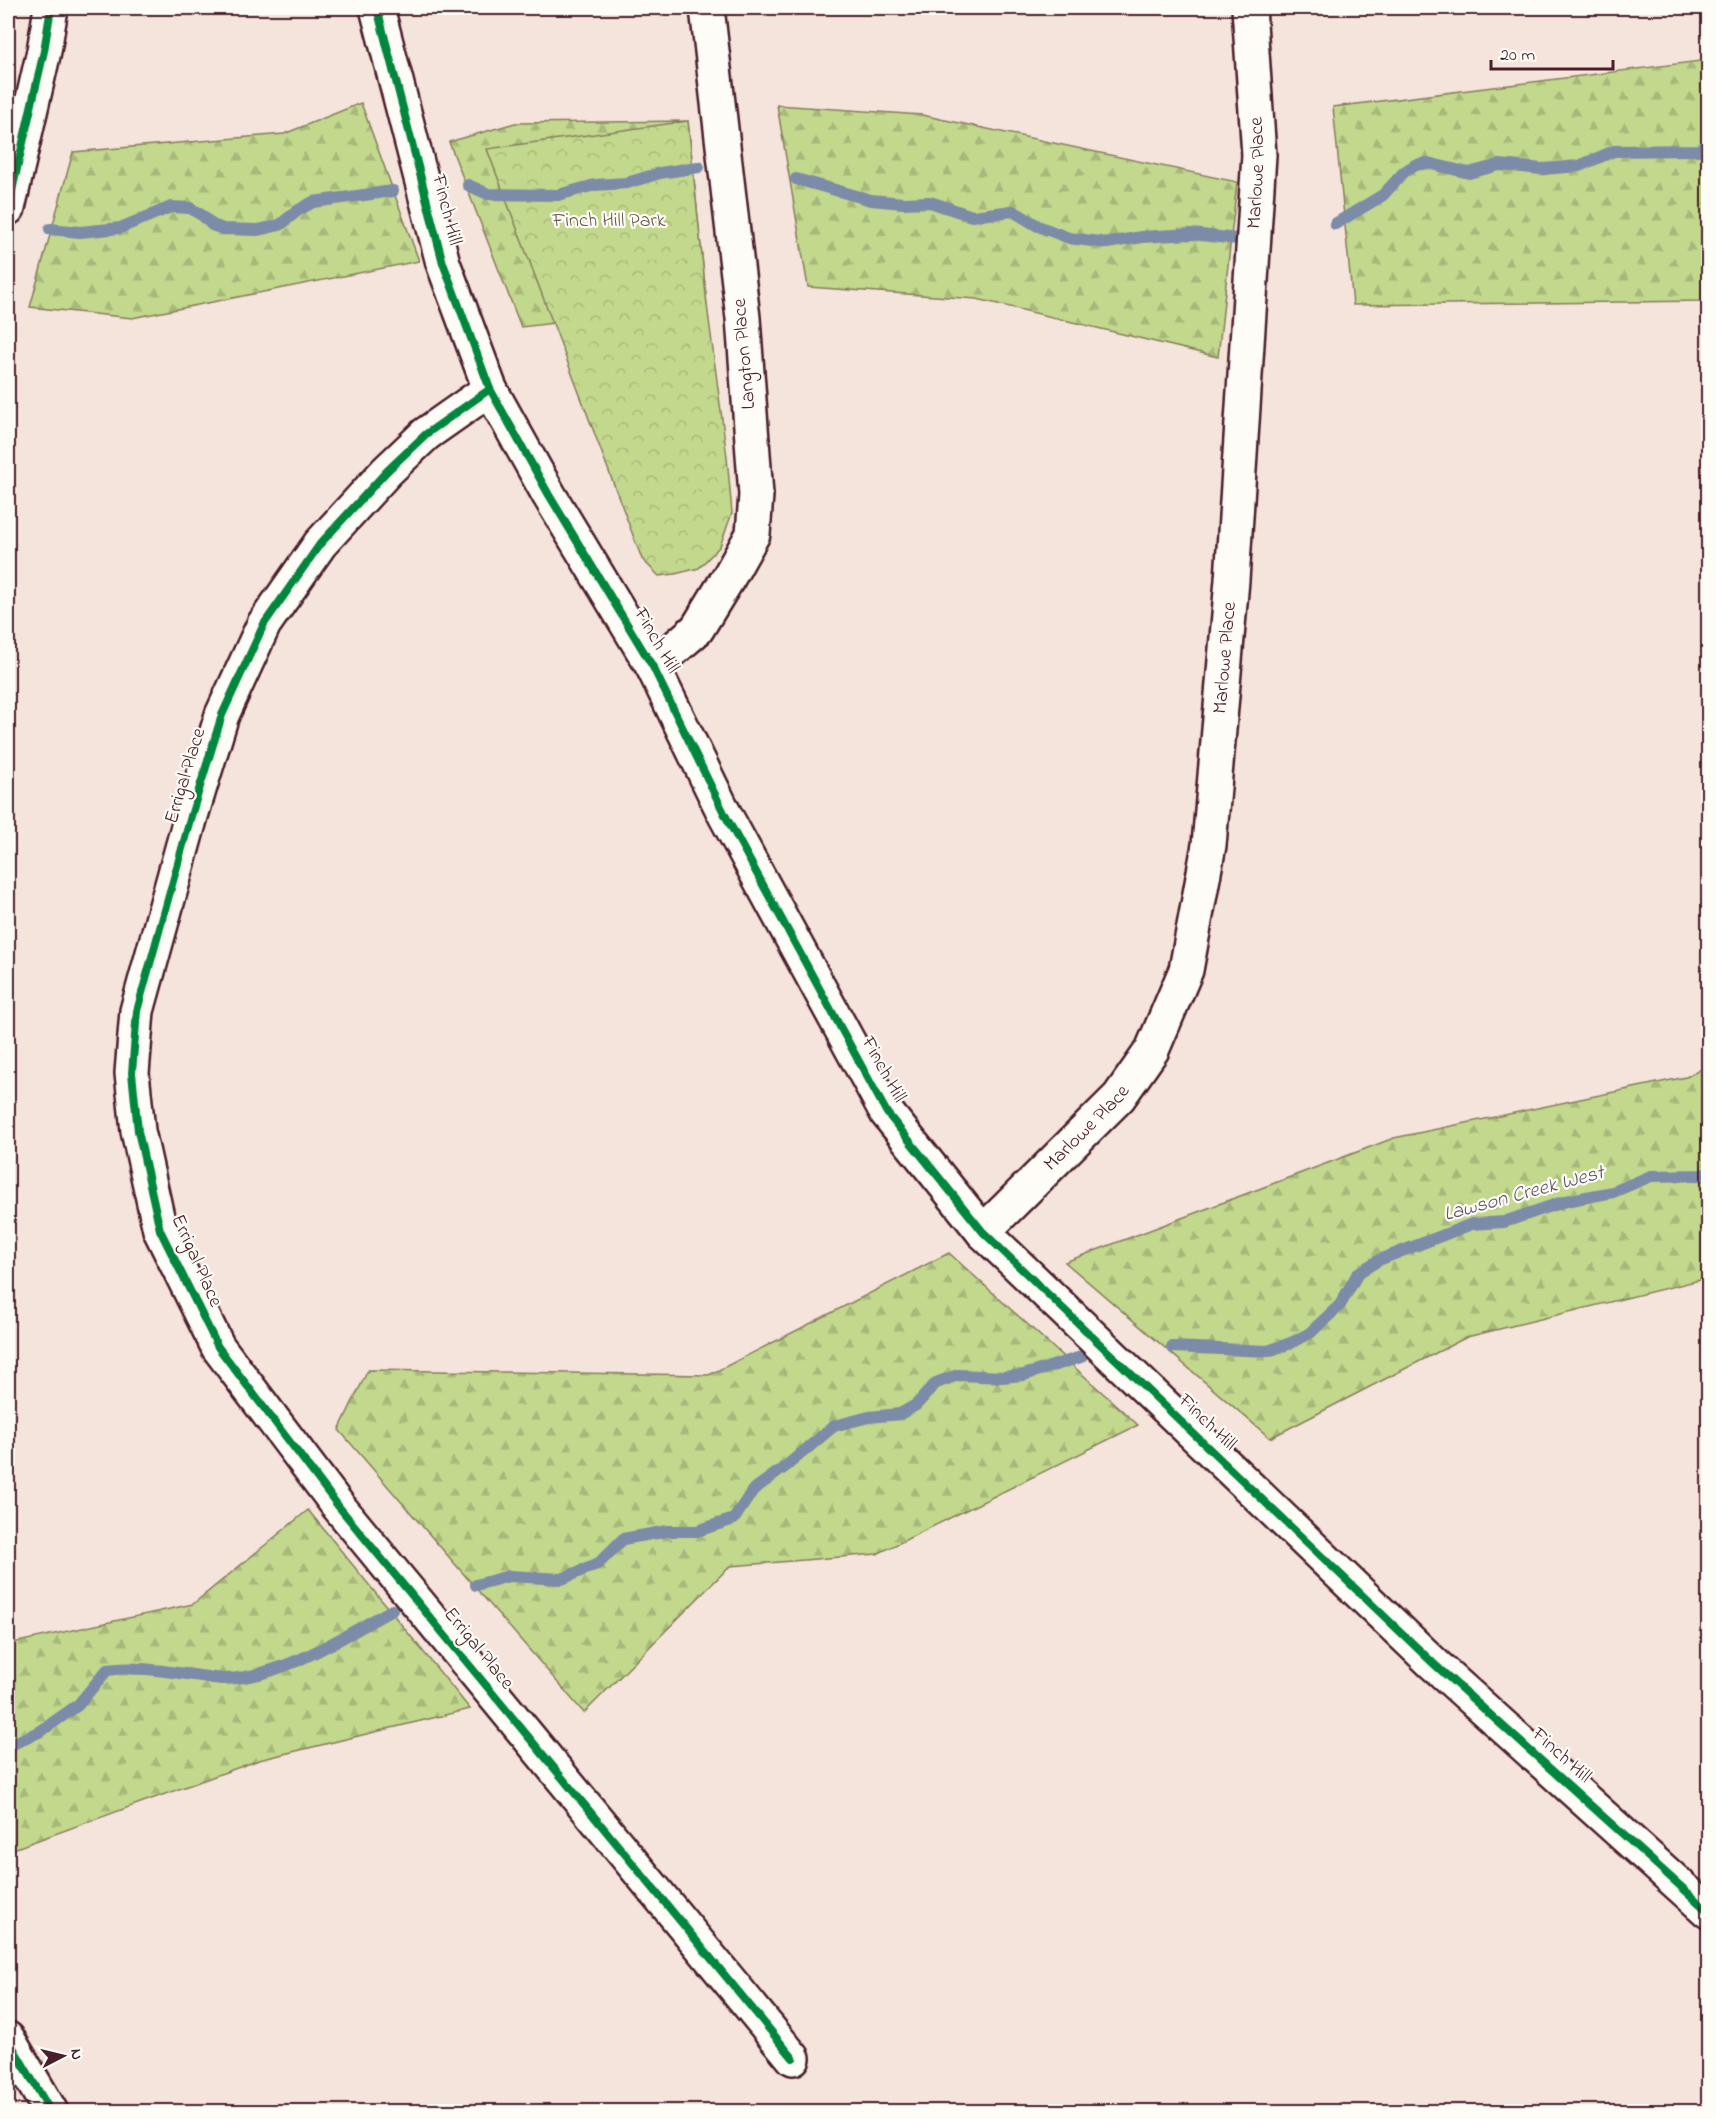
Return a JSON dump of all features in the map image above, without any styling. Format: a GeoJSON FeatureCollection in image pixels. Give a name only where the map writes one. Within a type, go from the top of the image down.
{"type":"FeatureCollection","features":[{"type":"Feature","properties":{"kind":"street"},"geometry":{"type":"LineString","coordinates":[[8,208],[44,51],[51,8]]}},
{"type":"Feature","properties":{"kind":"street","name":"Finch Hill"},"geometry":{"type":"LineString","coordinates":[[377,8],[443,263],[490,390],[549,495],[653,667],[725,815],[887,1113],[983,1232],[1434,1664],[1708,1911]]}},
{"type":"Feature","properties":{"kind":"street","name":"Langton Place"},"geometry":{"type":"LineString","coordinates":[[653,667],[697,628],[753,534],[756,495],[742,318],[707,8]]}},
{"type":"Feature","properties":{"kind":"street","name":"Marlowe Place"},"geometry":{"type":"LineString","coordinates":[[983,1232],[1119,1097],[1152,1050],[1186,970],[1209,845],[1232,580],[1259,155],[1250,8]]}},
{"type":"Feature","properties":{"kind":"street","name":"Errigal Place"},"geometry":{"type":"LineString","coordinates":[[490,390],[426,434],[387,471],[320,544],[264,624],[222,715],[191,816],[137,1011],[132,1073],[138,1131],[160,1230],[218,1347],[339,1507],[793,2058]]}},
{"type":"Feature","properties":{"kind":"street"},"geometry":{"type":"LineString","coordinates":[[8,2039],[51,2112]]}},
{"type":"Feature","properties":{"kind":"green space"},"geometry":{"type":"Polygon","coordinates":[[[1708,60],[1708,301],[1353,305],[1333,107],[1708,60]]]}},
{"type":"Feature","properties":{"kind":"green space"},"geometry":{"type":"Polygon","coordinates":[[[361,103],[419,261],[132,318],[30,307],[73,152],[284,134],[361,103]]]}},
{"type":"Feature","properties":{"kind":"green space"},"geometry":{"type":"Polygon","coordinates":[[[777,105],[922,115],[1237,182],[1218,357],[977,299],[808,287],[777,105]]]}},
{"type":"Feature","properties":{"kind":"green space"},"geometry":{"type":"Polygon","coordinates":[[[688,121],[707,305],[521,327],[449,142],[515,123],[688,121]]]}},
{"type":"Feature","properties":{"kind":"green space","name":"Finch Hill Park"},"geometry":{"type":"Polygon","coordinates":[[[688,121],[732,513],[720,546],[699,568],[659,576],[642,559],[487,149],[688,121]]]}},
{"type":"Feature","properties":{"kind":"green space"},"geometry":{"type":"Polygon","coordinates":[[[1708,1066],[1708,1278],[1467,1337],[1270,1438],[1065,1262],[1394,1138],[1686,1077],[1708,1066]]]}},
{"type":"Feature","properties":{"kind":"green space"},"geometry":{"type":"Polygon","coordinates":[[[949,1253],[1138,1425],[877,1554],[730,1566],[584,1713],[339,1430],[368,1370],[709,1375],[949,1253]]]}},
{"type":"Feature","properties":{"kind":"green space"},"geometry":{"type":"Polygon","coordinates":[[[308,1510],[470,1709],[259,1760],[8,1851],[8,1644],[193,1604],[308,1510]]]}},
{"type":"Feature","properties":{"kind":"waterway"},"geometry":{"type":"LineString","coordinates":[[1335,224],[1383,195],[1404,172],[1415,165],[1428,163],[1469,173],[1499,165],[1543,169],[1579,166],[1614,151],[1698,150],[1708,145]]}},
{"type":"Feature","properties":{"kind":"waterway"},"geometry":{"type":"LineString","coordinates":[[468,185],[488,194],[558,195],[595,185],[627,183],[660,173],[699,167]]}},
{"type":"Feature","properties":{"kind":"waterway"},"geometry":{"type":"LineString","coordinates":[[796,179],[871,200],[903,203],[930,202],[972,216],[1013,211],[1038,226],[1069,238],[1107,243],[1142,237],[1191,234],[1238,239]]}},
{"type":"Feature","properties":{"kind":"waterway"},"geometry":{"type":"LineString","coordinates":[[50,229],[80,232],[120,228],[171,207],[190,208],[212,225],[223,229],[258,230],[280,225],[313,202],[393,191]]}},
{"type":"Feature","properties":{"kind":"waterway","name":"Lawson Creek West"},"geometry":{"type":"LineString","coordinates":[[1172,1347],[1268,1351],[1310,1333],[1340,1305],[1358,1273],[1379,1260],[1472,1224],[1504,1222],[1566,1201],[1613,1192],[1651,1176],[1708,1173]]}},
{"type":"Feature","properties":{"kind":"waterway","name":"Lawson Creek West"},"geometry":{"type":"LineString","coordinates":[[476,1585],[509,1576],[562,1579],[599,1563],[623,1539],[668,1531],[697,1531],[734,1519],[753,1490],[834,1426],[869,1417],[900,1414],[916,1405],[936,1383],[958,1375],[1002,1377],[1024,1375],[1081,1357]]}},
{"type":"Feature","properties":{"kind":"waterway","name":"Lawson Creek West"},"geometry":{"type":"LineString","coordinates":[[8,1746],[41,1731],[78,1705],[107,1670],[150,1670],[221,1679],[247,1677],[312,1654],[392,1610]]}},
{"type":"Feature","properties":{"kind":"cycle path"},"geometry":{"type":"LineString","coordinates":[[8,208],[44,51],[51,8]]}},
{"type":"Feature","properties":{"kind":"cycle path"},"geometry":{"type":"LineString","coordinates":[[377,8],[443,263],[490,389],[549,495],[653,667],[725,815],[887,1113],[983,1232],[1434,1664],[1708,1911]]}},
{"type":"Feature","properties":{"kind":"cycle path"},"geometry":{"type":"LineString","coordinates":[[490,389],[426,434],[387,471],[320,544],[264,624],[222,715],[191,816],[137,1011],[132,1073],[138,1131],[160,1230],[218,1347],[339,1507],[793,2058]]}},
{"type":"Feature","properties":{"kind":"cycle path"},"geometry":{"type":"LineString","coordinates":[[8,2039],[51,2112]]}}]}
